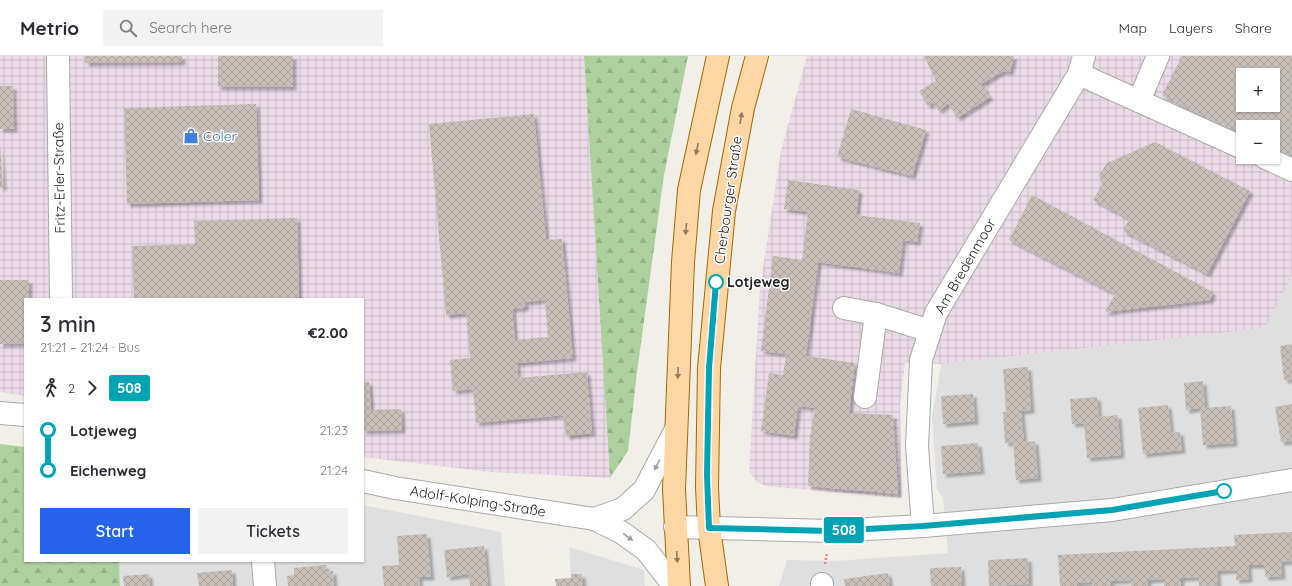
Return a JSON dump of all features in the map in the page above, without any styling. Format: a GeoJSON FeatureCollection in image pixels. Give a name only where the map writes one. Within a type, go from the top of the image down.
{"type":"FeatureCollection","features":[{"type":"Feature","properties":{"kind":"main road"},"geometry":{"type":"LineString","coordinates":[[679,586],[675,527],[675,431],[683,262],[689,190],[704,114],[718,56]]}},
{"type":"Feature","properties":{"kind":"main road","name":"Cherbourger Straße"},"geometry":{"type":"LineString","coordinates":[[717,586],[709,528],[707,487],[709,368],[716,282],[724,211],[741,116],[757,56]]}},
{"type":"Feature","properties":{"kind":"street","name":"Fritz-Erler-Straße"},"geometry":{"type":"LineString","coordinates":[[58,56],[61,298]]}},
{"type":"Feature","properties":{"kind":"street"},"geometry":{"type":"LineString","coordinates":[[1139,101],[1158,56]]}},
{"type":"Feature","properties":{"kind":"street"},"geometry":{"type":"LineString","coordinates":[[1082,65],[1139,101],[1236,145]]}},
{"type":"Feature","properties":{"kind":"street","name":"Am Bredenmoor"},"geometry":{"type":"LineString","coordinates":[[923,526],[917,446],[920,360],[936,313],[1082,65]]}},
{"type":"Feature","properties":{"kind":"street"},"geometry":{"type":"LineString","coordinates":[[1279,164],[1292,170]]}},
{"type":"Feature","properties":{"kind":"street"},"geometry":{"type":"LineString","coordinates":[[844,308],[876,314],[930,331]]}},
{"type":"Feature","properties":{"kind":"street"},"geometry":{"type":"LineString","coordinates":[[865,397],[876,314]]}},
{"type":"Feature","properties":{"kind":"street"},"geometry":{"type":"LineString","coordinates":[[0,413],[24,415]]}},
{"type":"Feature","properties":{"kind":"street","name":"Adolf-Kolping-Straße"},"geometry":{"type":"LineString","coordinates":[[594,519],[623,509],[644,490],[675,431]]}},
{"type":"Feature","properties":{"kind":"street"},"geometry":{"type":"LineString","coordinates":[[675,527],[830,531],[923,526],[1112,510],[1292,480]]}},
{"type":"Feature","properties":{"kind":"street","name":"Adolf-Kolping-Straße"},"geometry":{"type":"LineString","coordinates":[[364,481],[395,488],[594,519],[621,532],[646,550],[674,586]]}},
{"type":"Feature","properties":{"kind":"street"},"geometry":{"type":"LineString","coordinates":[[263,562],[266,586]]}},
{"type":"Feature","properties":{"kind":"path"},"geometry":{"type":"LineString","coordinates":[[822,585],[830,531]]}},
{"type":"Feature","properties":{"kind":"shaded area"},"geometry":{"type":"Polygon","coordinates":[[[0,56],[584,56],[610,478],[491,472],[364,457],[364,298],[24,298],[24,396],[0,392],[0,56]]]}},
{"type":"Feature","properties":{"kind":"shaded area"},"geometry":{"type":"Polygon","coordinates":[[[807,56],[1292,56],[1292,275],[1265,328],[941,364],[905,363],[900,405],[902,498],[766,486],[757,482],[749,472],[760,288],[781,151],[807,56]]]}},
{"type":"Feature","properties":{"kind":"shaded area"},"geometry":{"type":"Polygon","coordinates":[[[1292,275],[1292,586],[779,586],[787,560],[835,561],[948,553],[943,497],[937,490],[932,418],[941,364],[1265,328],[1292,275]]]}},
{"type":"Feature","properties":{"kind":"shaded area"},"geometry":{"type":"Polygon","coordinates":[[[364,505],[501,532],[505,586],[120,586],[119,562],[364,562],[364,505]]]}},
{"type":"Feature","properties":{"kind":"shaded area"},"geometry":{"type":"Polygon","coordinates":[[[569,547],[644,570],[645,586],[572,586],[569,547]]]}},
{"type":"Feature","properties":{"kind":"green space"},"geometry":{"type":"Polygon","coordinates":[[[584,56],[688,56],[664,175],[637,372],[628,451],[610,478],[584,56]]]}},
{"type":"Feature","properties":{"kind":"green space"},"geometry":{"type":"Polygon","coordinates":[[[0,444],[24,447],[24,562],[119,562],[120,586],[0,586],[0,444]]]}},
{"type":"Feature","properties":{"kind":"building"},"geometry":{"type":"Polygon","coordinates":[[[85,56],[182,56],[182,62],[85,63],[85,56]]]}},
{"type":"Feature","properties":{"kind":"building"},"geometry":{"type":"Polygon","coordinates":[[[218,56],[293,56],[293,87],[218,87],[218,56]]]}},
{"type":"Feature","properties":{"kind":"building"},"geometry":{"type":"Polygon","coordinates":[[[924,56],[1014,56],[1010,72],[1003,71],[981,84],[990,97],[957,118],[948,103],[939,111],[933,102],[928,106],[919,91],[936,81],[924,56]]]}},
{"type":"Feature","properties":{"kind":"building"},"geometry":{"type":"Polygon","coordinates":[[[1182,56],[1292,56],[1292,161],[1280,155],[1280,120],[1236,120],[1236,132],[1162,95],[1182,56]]]}},
{"type":"Feature","properties":{"kind":"building"},"geometry":{"type":"Polygon","coordinates":[[[0,86],[13,86],[14,129],[0,129],[0,86]]]}},
{"type":"Feature","properties":{"kind":"building","name":"Coler"},"geometry":{"type":"Polygon","coordinates":[[[256,104],[259,200],[127,204],[124,108],[256,104]]]}},
{"type":"Feature","properties":{"kind":"building"},"geometry":{"type":"Polygon","coordinates":[[[851,109],[926,130],[912,176],[837,157],[851,109]]]}},
{"type":"Feature","properties":{"kind":"building"},"geometry":{"type":"Polygon","coordinates":[[[534,114],[546,240],[562,239],[573,358],[517,363],[518,378],[587,372],[592,433],[566,436],[563,415],[476,423],[473,389],[453,391],[450,360],[470,358],[466,313],[446,315],[429,124],[534,114]],[[545,300],[525,302],[525,308],[512,309],[515,340],[548,337],[545,300]]]}},
{"type":"Feature","properties":{"kind":"building"},"geometry":{"type":"Polygon","coordinates":[[[1155,142],[1250,191],[1207,274],[1123,231],[1129,219],[1093,200],[1102,184],[1099,175],[1107,163],[1155,142]]]}},
{"type":"Feature","properties":{"kind":"building"},"geometry":{"type":"Polygon","coordinates":[[[0,145],[3,187],[0,187],[0,145]]]}},
{"type":"Feature","properties":{"kind":"building"},"geometry":{"type":"Polygon","coordinates":[[[788,180],[859,190],[856,215],[920,223],[917,242],[903,240],[899,273],[818,262],[806,356],[855,363],[849,413],[893,415],[898,494],[808,486],[810,437],[815,408],[798,406],[794,436],[761,431],[769,373],[783,375],[786,354],[761,351],[773,256],[802,260],[808,212],[784,209],[788,180]]]}},
{"type":"Feature","properties":{"kind":"building"},"geometry":{"type":"Polygon","coordinates":[[[1032,195],[1213,292],[1210,300],[1105,312],[1115,294],[1009,240],[1032,195]]]}},
{"type":"Feature","properties":{"kind":"building"},"geometry":{"type":"Polygon","coordinates":[[[297,218],[299,297],[134,298],[132,246],[195,244],[194,221],[297,218]]]}},
{"type":"Feature","properties":{"kind":"building"},"geometry":{"type":"Polygon","coordinates":[[[0,280],[29,280],[29,298],[24,298],[24,343],[0,344],[0,280]]]}},
{"type":"Feature","properties":{"kind":"building"},"geometry":{"type":"Polygon","coordinates":[[[1292,344],[1292,379],[1284,380],[1280,346],[1292,344]]]}},
{"type":"Feature","properties":{"kind":"building"},"geometry":{"type":"Polygon","coordinates":[[[1028,367],[1031,410],[1021,411],[1024,442],[1035,441],[1038,478],[1016,480],[1013,442],[1005,443],[1003,412],[1006,412],[1003,369],[1028,367]]]}},
{"type":"Feature","properties":{"kind":"building"},"geometry":{"type":"Polygon","coordinates":[[[1203,381],[1205,408],[1231,406],[1234,443],[1203,445],[1200,408],[1186,410],[1184,383],[1203,381]]]}},
{"type":"Feature","properties":{"kind":"building"},"geometry":{"type":"Polygon","coordinates":[[[364,382],[369,382],[371,410],[401,409],[402,430],[364,431],[364,382]]]}},
{"type":"Feature","properties":{"kind":"building"},"geometry":{"type":"Polygon","coordinates":[[[973,394],[975,421],[943,424],[941,396],[973,394]]]}},
{"type":"Feature","properties":{"kind":"building"},"geometry":{"type":"Polygon","coordinates":[[[1097,397],[1099,417],[1118,415],[1121,455],[1087,458],[1084,423],[1072,424],[1070,399],[1097,397]]]}},
{"type":"Feature","properties":{"kind":"building"},"geometry":{"type":"Polygon","coordinates":[[[1292,404],[1292,441],[1281,442],[1275,407],[1292,404]]]}},
{"type":"Feature","properties":{"kind":"building"},"geometry":{"type":"Polygon","coordinates":[[[1168,405],[1171,433],[1180,432],[1182,450],[1143,454],[1138,408],[1168,405]]]}},
{"type":"Feature","properties":{"kind":"building"},"geometry":{"type":"Polygon","coordinates":[[[978,443],[981,471],[943,474],[941,446],[978,443]]]}},
{"type":"Feature","properties":{"kind":"building"},"geometry":{"type":"Polygon","coordinates":[[[1292,532],[1292,561],[1281,562],[1282,576],[1265,577],[1264,565],[1248,565],[1249,579],[1236,580],[1236,570],[1217,571],[1218,585],[1199,586],[1199,577],[1181,578],[1181,586],[1164,586],[1164,579],[1148,580],[1148,586],[1131,586],[1130,580],[1111,581],[1111,586],[1092,586],[1092,582],[1077,583],[1077,586],[1060,586],[1058,555],[1235,546],[1234,535],[1292,532]]]}},
{"type":"Feature","properties":{"kind":"building"},"geometry":{"type":"Polygon","coordinates":[[[427,534],[431,577],[419,577],[420,586],[384,586],[382,566],[399,565],[397,536],[427,534]]]}},
{"type":"Feature","properties":{"kind":"building"},"geometry":{"type":"Polygon","coordinates":[[[484,546],[488,586],[470,586],[469,574],[447,577],[444,550],[484,546]]]}},
{"type":"Feature","properties":{"kind":"building"},"geometry":{"type":"Polygon","coordinates":[[[1028,558],[1029,584],[989,586],[988,560],[1028,558]]]}},
{"type":"Feature","properties":{"kind":"building"},"geometry":{"type":"Polygon","coordinates":[[[326,565],[326,572],[333,571],[334,586],[288,586],[287,576],[294,575],[294,568],[326,565]]]}},
{"type":"Feature","properties":{"kind":"building"},"geometry":{"type":"Polygon","coordinates":[[[961,567],[962,586],[931,586],[930,568],[961,567]]]}},
{"type":"Feature","properties":{"kind":"building"},"geometry":{"type":"Polygon","coordinates":[[[232,570],[233,586],[199,586],[197,573],[232,570]]]}},
{"type":"Feature","properties":{"kind":"building"},"geometry":{"type":"Polygon","coordinates":[[[888,573],[890,586],[845,586],[844,579],[888,573]]]}},
{"type":"Feature","properties":{"kind":"building"},"geometry":{"type":"Polygon","coordinates":[[[149,574],[150,586],[124,586],[123,576],[149,574]]]}},
{"type":"Feature","properties":{"kind":"building"},"geometry":{"type":"Polygon","coordinates":[[[571,574],[582,574],[583,586],[556,586],[555,579],[571,578],[571,574]]]}},
{"type":"Feature","properties":{"kind":"bus line","name":"508"},"geometry":{"type":"LineString","coordinates":[[716,282],[709,368],[707,438],[709,528],[830,531],[923,526],[1112,510],[1224,491]]}},
{"type":"Feature","properties":{"kind":"place","name":"Coler"},"geometry":{"type":"Point","coordinates":[191,136]}},
{"type":"Feature","properties":{"kind":"place","name":"Lotjeweg"},"geometry":{"type":"Point","coordinates":[716,282]}}]}
